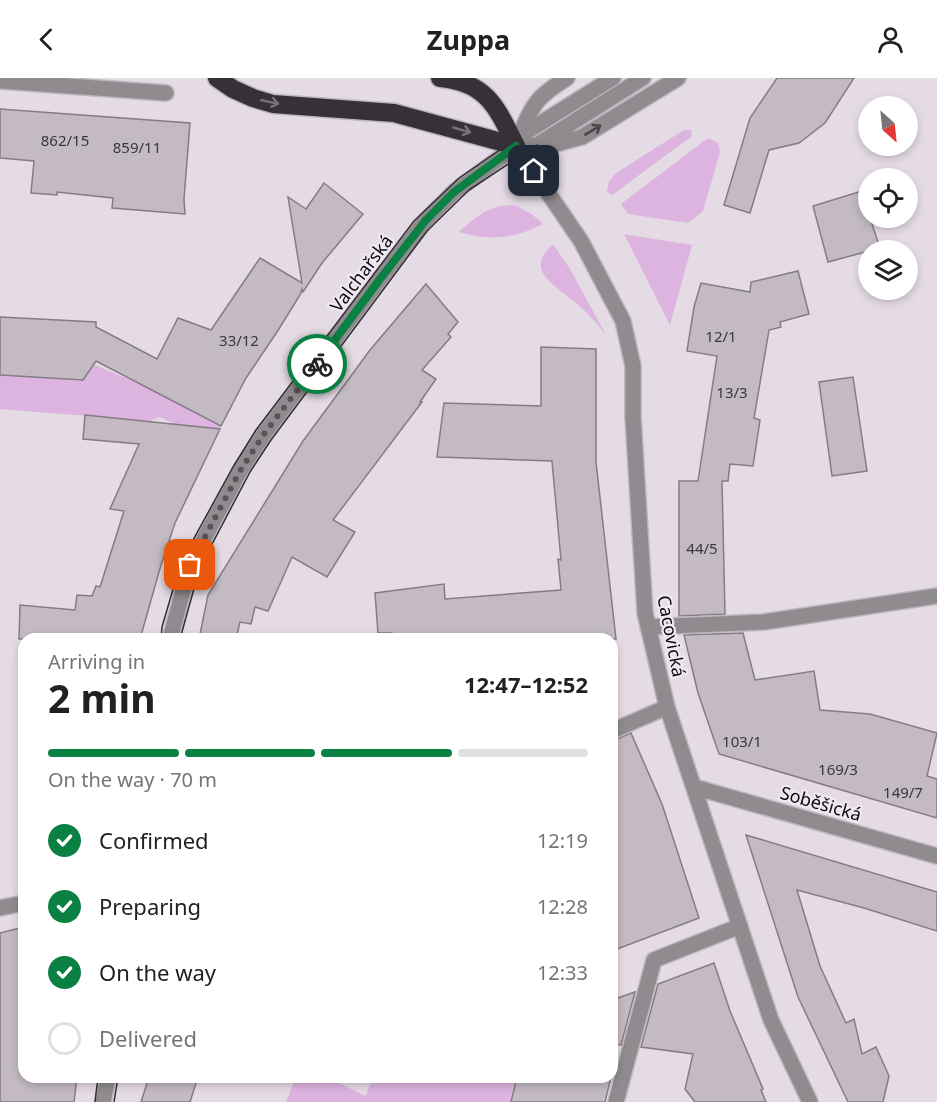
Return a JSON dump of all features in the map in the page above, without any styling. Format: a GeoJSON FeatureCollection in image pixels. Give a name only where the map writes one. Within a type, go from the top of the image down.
{"type":"FeatureCollection","features":[{"type":"Feature","properties":{"kind":"highway"},"geometry":{"type":"LineString","coordinates":[[217,78],[233,89],[273,104],[394,112],[518,141]]}},
{"type":"Feature","properties":{"kind":"highway"},"geometry":{"type":"LineString","coordinates":[[440,78],[461,81],[479,89],[499,112],[518,141]]}},
{"type":"Feature","properties":{"kind":"street"},"geometry":{"type":"LineString","coordinates":[[567,78],[542,94],[534,104],[518,141],[537,145],[556,144],[582,137],[678,78]]}},
{"type":"Feature","properties":{"kind":"street","name":"Valchařská"},"geometry":{"type":"LineString","coordinates":[[172,633],[190,565],[240,471],[264,434],[426,220],[454,192],[518,141],[613,78]]}},
{"type":"Feature","properties":{"kind":"street"},"geometry":{"type":"LineString","coordinates":[[537,145],[643,78]]}},
{"type":"Feature","properties":{"kind":"street"},"geometry":{"type":"LineString","coordinates":[[0,81],[122,84],[165,93]]}},
{"type":"Feature","properties":{"kind":"street","name":"Cacovická"},"geometry":{"type":"LineString","coordinates":[[518,141],[581,241],[623,321],[633,366],[633,428],[645,613],[667,707],[771,1020],[810,1102]]}},
{"type":"Feature","properties":{"kind":"street"},"geometry":{"type":"LineString","coordinates":[[648,627],[764,622],[937,596]]}},
{"type":"Feature","properties":{"kind":"street"},"geometry":{"type":"LineString","coordinates":[[618,728],[667,707]]}},
{"type":"Feature","properties":{"kind":"street","name":"Soběšická"},"geometry":{"type":"LineString","coordinates":[[694,787],[937,856]]}},
{"type":"Feature","properties":{"kind":"street"},"geometry":{"type":"LineString","coordinates":[[0,908],[18,904]]}},
{"type":"Feature","properties":{"kind":"street"},"geometry":{"type":"LineString","coordinates":[[616,1102],[654,960],[740,926]]}},
{"type":"Feature","properties":{"kind":"street"},"geometry":{"type":"LineString","coordinates":[[103,1102],[107,1083]]}},
{"type":"Feature","properties":{"kind":"shaded area"},"geometry":{"type":"Polygon","coordinates":[[[684,130],[691,130],[692,136],[612,195],[607,192],[609,181],[616,173],[684,130]]]}},
{"type":"Feature","properties":{"kind":"shaded area"},"geometry":{"type":"Polygon","coordinates":[[[708,138],[718,143],[720,152],[703,211],[688,223],[628,214],[621,204],[708,138]]]}},
{"type":"Feature","properties":{"kind":"shaded area"},"geometry":{"type":"Polygon","coordinates":[[[512,205],[529,212],[543,224],[522,233],[501,237],[481,237],[459,232],[489,210],[512,205]]]}},
{"type":"Feature","properties":{"kind":"shaded area"},"geometry":{"type":"Polygon","coordinates":[[[624,234],[692,245],[670,325],[624,234]]]}},
{"type":"Feature","properties":{"kind":"shaded area"},"geometry":{"type":"Polygon","coordinates":[[[553,244],[570,269],[606,335],[584,310],[543,273],[541,261],[553,244]]]}},
{"type":"Feature","properties":{"kind":"shaded area"},"geometry":{"type":"Polygon","coordinates":[[[0,317],[96,322],[95,365],[222,424],[214,441],[159,417],[150,421],[0,409],[0,317]]]}},
{"type":"Feature","properties":{"kind":"shaded area"},"geometry":{"type":"Polygon","coordinates":[[[294,1083],[339,1083],[365,1096],[371,1083],[516,1083],[511,1102],[286,1102],[294,1083]]]}},
{"type":"Feature","properties":{"kind":"building"},"geometry":{"type":"Polygon","coordinates":[[[777,78],[854,78],[825,123],[799,143],[769,150],[750,213],[724,205],[750,118],[777,78]]]}},
{"type":"Feature","properties":{"kind":"building"},"geometry":{"type":"Polygon","coordinates":[[[0,109],[190,123],[184,199],[185,214],[112,208],[113,198],[57,192],[57,195],[31,193],[34,161],[0,158],[0,109]]]}},
{"type":"Feature","properties":{"kind":"building"},"geometry":{"type":"Polygon","coordinates":[[[324,183],[363,214],[322,263],[303,292],[302,289],[246,378],[221,426],[96,361],[83,380],[0,375],[0,317],[96,322],[96,327],[157,359],[178,318],[211,330],[260,258],[302,283],[288,197],[306,209],[324,183]]]}},
{"type":"Feature","properties":{"kind":"building"},"geometry":{"type":"Polygon","coordinates":[[[858,192],[858,228],[873,228],[877,240],[858,240],[858,254],[828,262],[813,206],[858,192]]]}},
{"type":"Feature","properties":{"kind":"building"},"geometry":{"type":"Polygon","coordinates":[[[798,271],[809,314],[780,322],[781,327],[769,330],[754,418],[760,420],[753,466],[730,464],[728,481],[722,481],[725,614],[679,616],[679,481],[698,481],[717,356],[687,351],[694,307],[701,283],[750,292],[751,282],[798,271]]]}},
{"type":"Feature","properties":{"kind":"building"},"geometry":{"type":"Polygon","coordinates":[[[426,284],[458,322],[448,334],[451,337],[422,370],[436,379],[420,402],[422,402],[333,520],[355,532],[327,577],[292,557],[268,611],[255,607],[251,624],[240,622],[237,633],[200,633],[208,595],[303,441],[370,350],[426,284]]]}},
{"type":"Feature","properties":{"kind":"building"},"geometry":{"type":"Polygon","coordinates":[[[541,347],[596,349],[596,462],[615,633],[378,633],[375,593],[444,584],[445,599],[561,590],[558,559],[561,560],[552,461],[437,457],[444,403],[541,406],[541,347]]]}},
{"type":"Feature","properties":{"kind":"building"},"geometry":{"type":"Polygon","coordinates":[[[853,377],[867,471],[832,476],[819,382],[853,377]]]}},
{"type":"Feature","properties":{"kind":"building"},"geometry":{"type":"Polygon","coordinates":[[[85,415],[220,429],[175,523],[142,633],[19,633],[20,605],[75,610],[77,595],[92,596],[96,586],[100,587],[124,511],[110,509],[139,444],[83,439],[85,415]]]}},
{"type":"Feature","properties":{"kind":"building"},"geometry":{"type":"Polygon","coordinates":[[[743,633],[755,680],[814,671],[820,710],[870,714],[937,733],[927,776],[937,779],[937,818],[719,754],[698,693],[684,635],[743,633]]]}},
{"type":"Feature","properties":{"kind":"building"},"geometry":{"type":"Polygon","coordinates":[[[631,733],[662,804],[699,918],[618,949],[618,738],[631,733]]]}},
{"type":"Feature","properties":{"kind":"building"},"geometry":{"type":"Polygon","coordinates":[[[746,835],[937,892],[937,931],[797,890],[820,966],[846,1023],[854,1019],[862,1054],[876,1047],[889,1076],[883,1102],[848,1102],[798,997],[746,835]]]}},
{"type":"Feature","properties":{"kind":"building"},"geometry":{"type":"Polygon","coordinates":[[[18,928],[18,1083],[76,1083],[74,1102],[0,1102],[0,933],[18,928]]]}},
{"type":"Feature","properties":{"kind":"building"},"geometry":{"type":"Polygon","coordinates":[[[714,963],[730,1011],[763,1089],[761,1090],[766,1102],[695,1102],[685,1089],[693,1054],[641,1047],[658,984],[714,963]]]}},
{"type":"Feature","properties":{"kind":"building"},"geometry":{"type":"Polygon","coordinates":[[[635,992],[621,1045],[618,1044],[618,998],[635,992]]]}},
{"type":"Feature","properties":{"kind":"building"},"geometry":{"type":"Polygon","coordinates":[[[147,1083],[196,1083],[190,1102],[141,1102],[147,1083]]]}},
{"type":"Feature","properties":{"kind":"building"},"geometry":{"type":"Polygon","coordinates":[[[516,1083],[610,1083],[605,1102],[511,1102],[516,1083]]]}},
{"type":"Feature","properties":{"kind":"tram line"},"geometry":{"type":"LineString","coordinates":[[162,633],[181,562],[256,430],[414,221],[459,178],[520,136]]}},
{"type":"Feature","properties":{"kind":"tram line"},"geometry":{"type":"LineString","coordinates":[[182,633],[200,567],[250,472],[271,440],[427,231],[469,190],[537,145]]}},
{"type":"Feature","properties":{"kind":"tram line"},"geometry":{"type":"LineString","coordinates":[[95,1102],[97,1083]]}},
{"type":"Feature","properties":{"kind":"tram line"},"geometry":{"type":"LineString","coordinates":[[114,1102],[117,1083]]}},
{"type":"Feature","properties":{"kind":"way so far"},"geometry":{"type":"LineString","coordinates":[[190,565],[240,471],[264,434],[317,364]]}},
{"type":"Feature","properties":{"kind":"route"},"geometry":{"type":"LineString","coordinates":[[317,364],[426,220],[454,192],[516,146],[534,171]]}}]}
